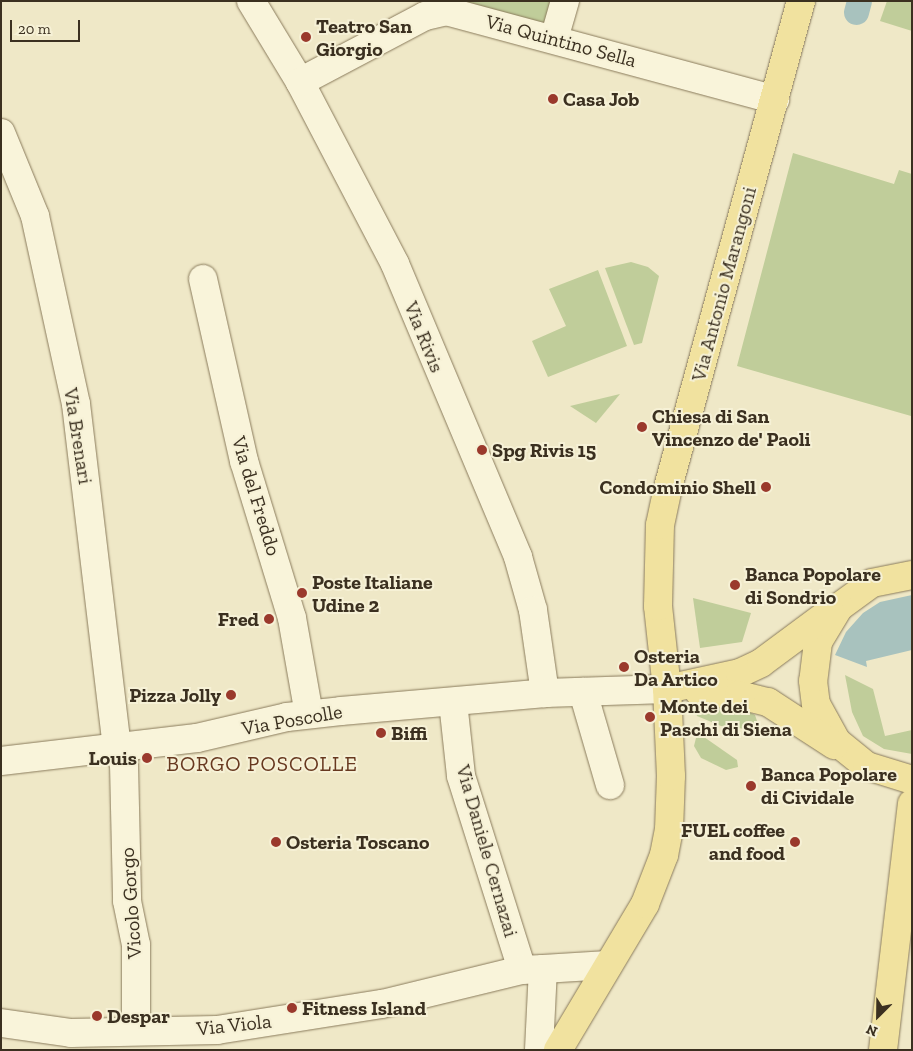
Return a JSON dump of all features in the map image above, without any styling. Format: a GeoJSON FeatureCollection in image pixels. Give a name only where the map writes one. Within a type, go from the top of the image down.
{"type":"FeatureCollection","features":[{"type":"Feature","properties":{"kind":"main road","name":"Via Antonio Marangoni"},"geometry":{"type":"LineString","coordinates":[[558,1050],[645,904],[664,855],[671,803],[667,689],[658,606],[662,517],[801,1]]}},
{"type":"Feature","properties":{"kind":"main road"},"geometry":{"type":"LineString","coordinates":[[667,689],[740,673],[761,663],[853,594],[872,583],[912,575]]}},
{"type":"Feature","properties":{"kind":"main road"},"geometry":{"type":"LineString","coordinates":[[853,594],[824,628],[813,662],[812,681],[816,704],[826,726],[854,758]]}},
{"type":"Feature","properties":{"kind":"main road"},"geometry":{"type":"LineString","coordinates":[[667,689],[739,695],[768,702],[854,758],[882,773],[912,780]]}},
{"type":"Feature","properties":{"kind":"main road"},"geometry":{"type":"LineString","coordinates":[[883,1050],[912,804]]}},
{"type":"Feature","properties":{"kind":"street","name":"Via Rivis"},"geometry":{"type":"LineString","coordinates":[[251,1],[300,82],[395,264],[518,556],[533,610],[545,693]]}},
{"type":"Feature","properties":{"kind":"street"},"geometry":{"type":"LineString","coordinates":[[554,39],[564,1]]}},
{"type":"Feature","properties":{"kind":"street","name":"Via Quintino Sella"},"geometry":{"type":"LineString","coordinates":[[300,82],[421,9],[457,13],[775,100]]}},
{"type":"Feature","properties":{"kind":"street","name":"Via Brenari"},"geometry":{"type":"LineString","coordinates":[[1,133],[35,216],[76,404],[117,747]]}},
{"type":"Feature","properties":{"kind":"street","name":"Via del Freddo"},"geometry":{"type":"LineString","coordinates":[[203,279],[244,461],[292,618],[308,714]]}},
{"type":"Feature","properties":{"kind":"street","name":"Via Poscolle"},"geometry":{"type":"LineString","coordinates":[[1,761],[197,738],[308,714],[545,693],[667,689]]}},
{"type":"Feature","properties":{"kind":"street"},"geometry":{"type":"LineString","coordinates":[[583,692],[610,785]]}},
{"type":"Feature","properties":{"kind":"street","name":"Via Daniele Cernazai"},"geometry":{"type":"LineString","coordinates":[[453,702],[461,776],[533,970]]}},
{"type":"Feature","properties":{"kind":"street","name":"Vicolo Gorgo"},"geometry":{"type":"LineString","coordinates":[[117,747],[124,764],[127,901],[136,945],[136,1031]]}},
{"type":"Feature","properties":{"kind":"street","name":"Via Viola"},"geometry":{"type":"LineString","coordinates":[[1,1023],[50,1040],[100,1042],[136,1031],[217,1030],[318,1015],[399,1000],[533,970],[608,965]]}},
{"type":"Feature","properties":{"kind":"street"},"geometry":{"type":"LineString","coordinates":[[533,970],[539,1050]]}},
{"type":"Feature","properties":{"kind":"green space"},"geometry":{"type":"Polygon","coordinates":[[[451,1],[554,1],[547,28],[451,1]]]}},
{"type":"Feature","properties":{"kind":"green space"},"geometry":{"type":"Polygon","coordinates":[[[887,1],[912,1],[912,31],[880,21],[887,1]]]}},
{"type":"Feature","properties":{"kind":"green space"},"geometry":{"type":"Polygon","coordinates":[[[793,153],[894,184],[899,170],[912,174],[911,416],[737,366],[793,153]]]}},
{"type":"Feature","properties":{"kind":"green space"},"geometry":{"type":"Polygon","coordinates":[[[631,262],[648,267],[659,276],[642,343],[634,345],[605,268],[631,262]]]}},
{"type":"Feature","properties":{"kind":"green space"},"geometry":{"type":"Polygon","coordinates":[[[598,270],[627,346],[548,377],[532,341],[566,326],[549,289],[598,270]]]}},
{"type":"Feature","properties":{"kind":"green space"},"geometry":{"type":"Polygon","coordinates":[[[620,394],[596,423],[570,406],[620,394]]]}},
{"type":"Feature","properties":{"kind":"green space"},"geometry":{"type":"Polygon","coordinates":[[[693,598],[751,613],[742,642],[700,648],[693,598]]]}},
{"type":"Feature","properties":{"kind":"green space"},"geometry":{"type":"Polygon","coordinates":[[[845,675],[873,689],[885,736],[912,730],[912,754],[884,749],[863,736],[852,712],[845,675]]]}},
{"type":"Feature","properties":{"kind":"green space"},"geometry":{"type":"Polygon","coordinates":[[[700,708],[746,710],[755,715],[757,721],[746,729],[721,726],[697,716],[695,711],[700,708]]]}},
{"type":"Feature","properties":{"kind":"green space"},"geometry":{"type":"Polygon","coordinates":[[[704,737],[737,760],[738,767],[726,770],[701,758],[694,746],[696,738],[704,737]]]}},
{"type":"Feature","properties":{"kind":"water"},"geometry":{"type":"Polygon","coordinates":[[[912,595],[912,650],[866,661],[867,667],[835,655],[846,632],[863,613],[880,602],[912,595]]]}},
{"type":"Feature","properties":{"kind":"waterway"},"geometry":{"type":"LineString","coordinates":[[856,12],[859,1]]}},
{"type":"Feature","properties":{"kind":"place","name":"Teatro San Giorgio"},"geometry":{"type":"Point","coordinates":[306,37]}},
{"type":"Feature","properties":{"kind":"place","name":"Casa Job"},"geometry":{"type":"Point","coordinates":[553,99]}},
{"type":"Feature","properties":{"kind":"place","name":"Chiesa di San Vincenzo de' Paoli"},"geometry":{"type":"Point","coordinates":[642,427]}},
{"type":"Feature","properties":{"kind":"place","name":"Spg Rivis 15"},"geometry":{"type":"Point","coordinates":[482,450]}},
{"type":"Feature","properties":{"kind":"place","name":"Condominio Shell"},"geometry":{"type":"Point","coordinates":[766,487]}},
{"type":"Feature","properties":{"kind":"place","name":"Banca Popolare di Sondrio"},"geometry":{"type":"Point","coordinates":[735,585]}},
{"type":"Feature","properties":{"kind":"place","name":"Poste Italiane Udine 2"},"geometry":{"type":"Point","coordinates":[302,593]}},
{"type":"Feature","properties":{"kind":"place","name":"Fred"},"geometry":{"type":"Point","coordinates":[269,619]}},
{"type":"Feature","properties":{"kind":"place","name":"Osteria Da Artico"},"geometry":{"type":"Point","coordinates":[624,667]}},
{"type":"Feature","properties":{"kind":"place","name":"Pizza Jolly"},"geometry":{"type":"Point","coordinates":[231,695]}},
{"type":"Feature","properties":{"kind":"place","name":"Monte dei Paschi di Siena"},"geometry":{"type":"Point","coordinates":[650,717]}},
{"type":"Feature","properties":{"kind":"place","name":"Biffi"},"geometry":{"type":"Point","coordinates":[381,733]}},
{"type":"Feature","properties":{"kind":"place","name":"Louis"},"geometry":{"type":"Point","coordinates":[147,758]}},
{"type":"Feature","properties":{"kind":"place","name":"Banca Popolare di Cividale"},"geometry":{"type":"Point","coordinates":[751,786]}},
{"type":"Feature","properties":{"kind":"place","name":"Osteria Toscano"},"geometry":{"type":"Point","coordinates":[276,842]}},
{"type":"Feature","properties":{"kind":"place","name":"FUEL coffee and food"},"geometry":{"type":"Point","coordinates":[795,842]}},
{"type":"Feature","properties":{"kind":"place","name":"Fitness Island"},"geometry":{"type":"Point","coordinates":[292,1008]}},
{"type":"Feature","properties":{"kind":"place","name":"Despar"},"geometry":{"type":"Point","coordinates":[97,1016]}},
{"type":"Feature","properties":{"kind":"district","name":"BORGO POSCOLLE"},"geometry":{"type":"Point","coordinates":[262,764]}}]}
